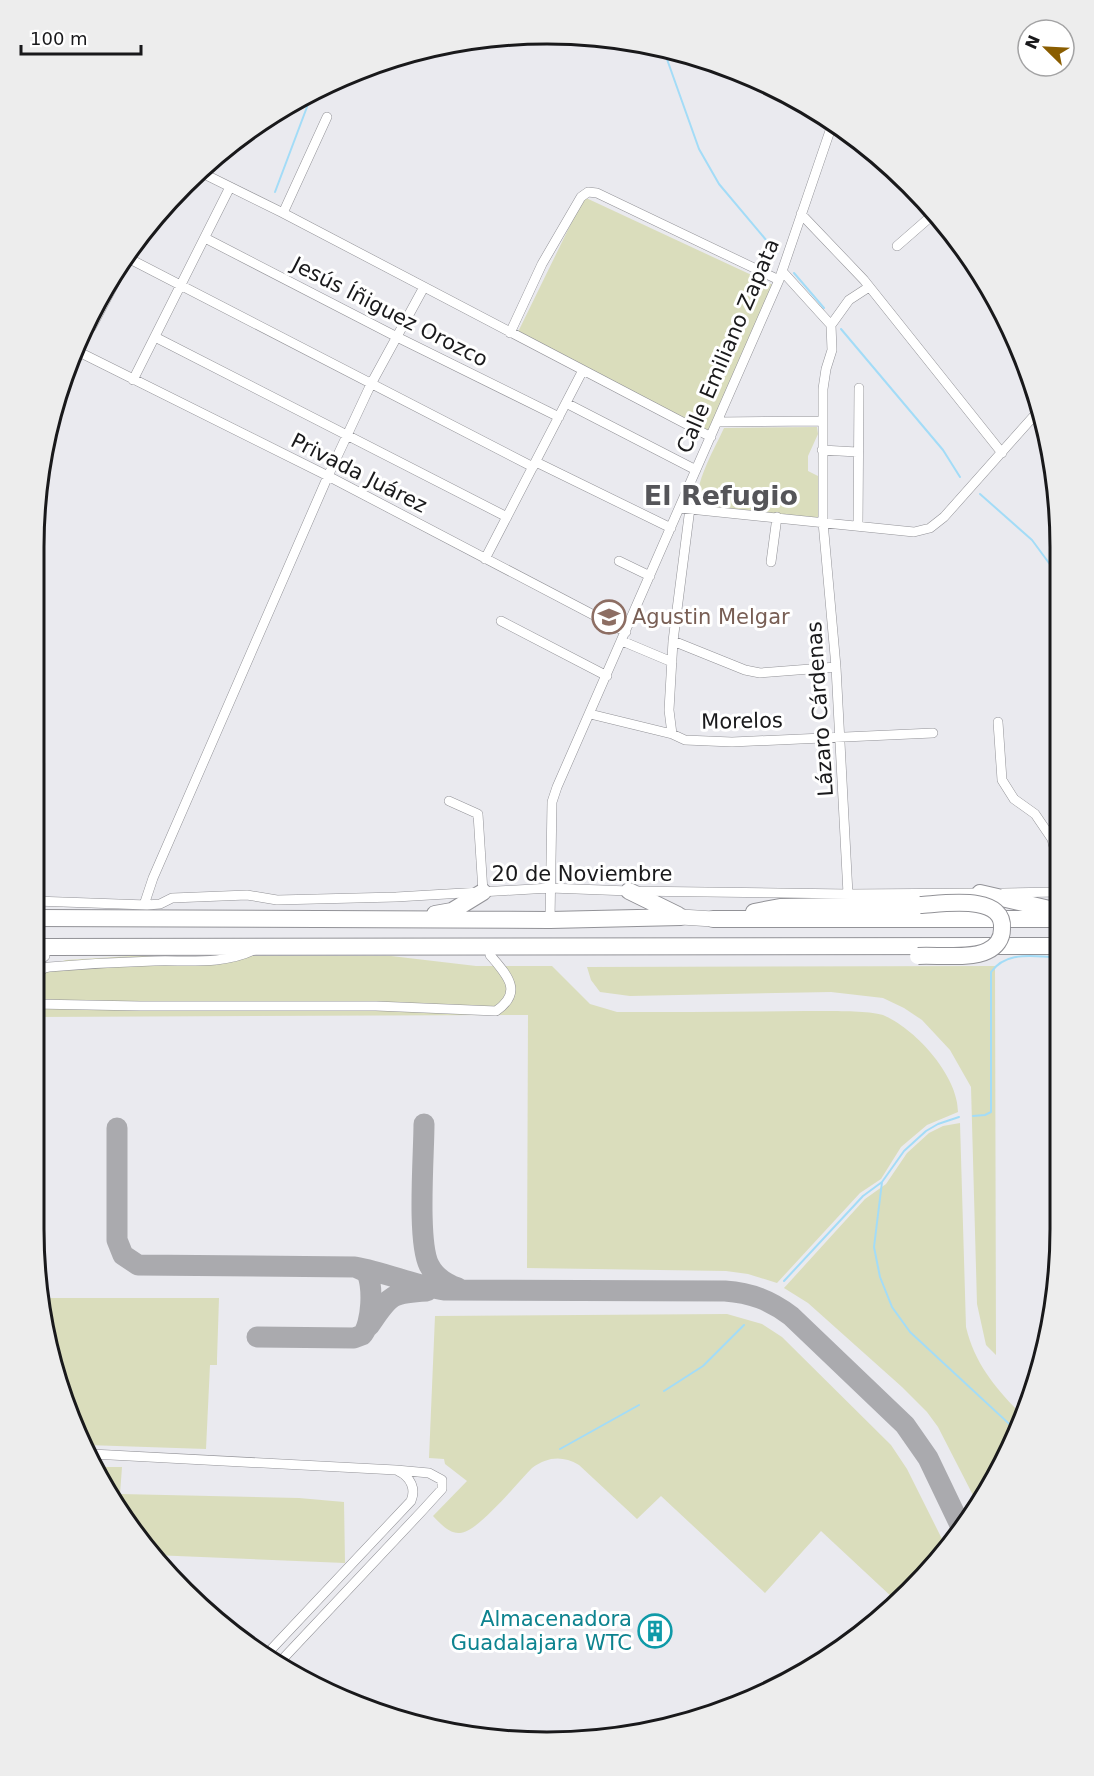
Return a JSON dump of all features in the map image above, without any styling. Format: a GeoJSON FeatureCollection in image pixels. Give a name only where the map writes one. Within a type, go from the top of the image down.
{"type":"FeatureCollection","features":[{"type":"Feature","properties":{"kind":"highway"},"geometry":{"type":"LineString","coordinates":[[629,891],[681,917]]}},
{"type":"Feature","properties":{"kind":"highway"},"geometry":{"type":"LineString","coordinates":[[410,919],[452,911],[483,892]]}},
{"type":"Feature","properties":{"kind":"highway"},"geometry":{"type":"LineString","coordinates":[[980,893],[1050,909]]}},
{"type":"Feature","properties":{"kind":"highway"},"geometry":{"type":"LineString","coordinates":[[392,945],[490,955],[918,956],[976,954],[987,951],[997,944],[1002,929],[999,915],[985,905],[975,903],[780,907],[713,920]]}},
{"type":"Feature","properties":{"kind":"highway"},"geometry":{"type":"LineString","coordinates":[[44,918],[550,920],[681,917]]}},
{"type":"Feature","properties":{"kind":"highway"},"geometry":{"type":"LineString","coordinates":[[713,920],[1050,919]]}},
{"type":"Feature","properties":{"kind":"highway"},"geometry":{"type":"LineString","coordinates":[[44,955],[130,947],[1050,946]]}},
{"type":"Feature","properties":{"kind":"main road"},"geometry":{"type":"LineString","coordinates":[[681,917],[713,920]]}},
{"type":"Feature","properties":{"kind":"street"},"geometry":{"type":"LineString","coordinates":[[283,213],[327,117]]}},
{"type":"Feature","properties":{"kind":"street","name":"Calle Emiliano Zapata"},"geometry":{"type":"LineString","coordinates":[[550,920],[552,802],[671,528],[685,508],[696,470],[780,276],[830,130]]}},
{"type":"Feature","properties":{"kind":"street"},"geometry":{"type":"LineString","coordinates":[[207,176],[711,437]]}},
{"type":"Feature","properties":{"kind":"street"},"geometry":{"type":"LineString","coordinates":[[133,380],[230,187]]}},
{"type":"Feature","properties":{"kind":"street"},"geometry":{"type":"LineString","coordinates":[[510,333],[542,264],[581,197],[588,192],[597,193],[780,276],[831,325],[849,300],[869,286]]}},
{"type":"Feature","properties":{"kind":"street"},"geometry":{"type":"LineString","coordinates":[[801,214],[869,286],[1002,453]]}},
{"type":"Feature","properties":{"kind":"street"},"geometry":{"type":"LineString","coordinates":[[897,246],[929,219]]}},
{"type":"Feature","properties":{"kind":"street","name":"Jesús Íñiguez Orozco"},"geometry":{"type":"LineString","coordinates":[[205,238],[559,417]]}},
{"type":"Feature","properties":{"kind":"street"},"geometry":{"type":"LineString","coordinates":[[132,261],[534,465],[671,528]]}},
{"type":"Feature","properties":{"kind":"street"},"geometry":{"type":"LineString","coordinates":[[144,905],[158,867],[328,476],[371,384],[424,287]]}},
{"type":"Feature","properties":{"kind":"street","name":"Lázaro Cárdenas"},"geometry":{"type":"LineString","coordinates":[[831,325],[832,350],[823,389],[823,522],[836,667],[848,894]]}},
{"type":"Feature","properties":{"kind":"street"},"geometry":{"type":"LineString","coordinates":[[154,337],[507,518]]}},
{"type":"Feature","properties":{"kind":"street","name":"Privada Juárez"},"geometry":{"type":"LineString","coordinates":[[82,354],[328,476],[672,662]]}},
{"type":"Feature","properties":{"kind":"street"},"geometry":{"type":"LineString","coordinates":[[485,559],[584,370]]}},
{"type":"Feature","properties":{"kind":"street"},"geometry":{"type":"LineString","coordinates":[[858,526],[859,388]]}},
{"type":"Feature","properties":{"kind":"street"},"geometry":{"type":"LineString","coordinates":[[566,403],[696,470]]}},
{"type":"Feature","properties":{"kind":"street"},"geometry":{"type":"LineString","coordinates":[[672,734],[669,710],[685,508],[914,532],[930,528],[944,517],[1033,417]]}},
{"type":"Feature","properties":{"kind":"street"},"geometry":{"type":"LineString","coordinates":[[717,422],[822,421]]}},
{"type":"Feature","properties":{"kind":"street"},"geometry":{"type":"LineString","coordinates":[[822,450],[857,452]]}},
{"type":"Feature","properties":{"kind":"street"},"geometry":{"type":"LineString","coordinates":[[771,562],[777,518]]}},
{"type":"Feature","properties":{"kind":"street"},"geometry":{"type":"LineString","coordinates":[[619,561],[650,576]]}},
{"type":"Feature","properties":{"kind":"street"},"geometry":{"type":"LineString","coordinates":[[501,621],[607,676]]}},
{"type":"Feature","properties":{"kind":"street"},"geometry":{"type":"LineString","coordinates":[[673,641],[746,670],[760,673],[836,667]]}},
{"type":"Feature","properties":{"kind":"street","name":"Morelos"},"geometry":{"type":"LineString","coordinates":[[590,714],[672,734],[685,740],[732,742],[933,733]]}},
{"type":"Feature","properties":{"kind":"street"},"geometry":{"type":"LineString","coordinates":[[998,722],[1002,780],[1014,799],[1035,814],[1050,836]]}},
{"type":"Feature","properties":{"kind":"street"},"geometry":{"type":"LineString","coordinates":[[449,801],[478,814],[483,892]]}},
{"type":"Feature","properties":{"kind":"street","name":"20 de Noviembre"},"geometry":{"type":"LineString","coordinates":[[44,901],[144,905],[160,904],[172,898],[247,895],[277,900],[396,897],[550,888],[848,894],[1050,892]]}},
{"type":"Feature","properties":{"kind":"street"},"geometry":{"type":"LineString","coordinates":[[44,968],[104,962],[227,959],[244,955],[264,946]]}},
{"type":"Feature","properties":{"kind":"street"},"geometry":{"type":"LineString","coordinates":[[44,1004],[376,1006],[496,1011],[507,1004],[512,991],[508,976],[490,955]]}},
{"type":"Feature","properties":{"kind":"street"},"geometry":{"type":"LineString","coordinates":[[96,1454],[396,1470],[429,1473],[441,1480],[442,1489],[284,1658]]}},
{"type":"Feature","properties":{"kind":"street"},"geometry":{"type":"LineString","coordinates":[[100,1461],[111,1456]]}},
{"type":"Feature","properties":{"kind":"street"},"geometry":{"type":"LineString","coordinates":[[271,1650],[411,1501],[412,1486],[409,1479],[396,1470]]}},
{"type":"Feature","properties":{"kind":"green space"},"geometry":{"type":"Polygon","coordinates":[[[584,197],[773,285],[708,432],[518,332],[584,197]]]}},
{"type":"Feature","properties":{"kind":"green space"},"geometry":{"type":"Polygon","coordinates":[[[817,427],[818,434],[808,456],[808,471],[818,476],[820,518],[698,506],[702,477],[724,428],[817,427]]]}},
{"type":"Feature","properties":{"kind":"green space"},"geometry":{"type":"Polygon","coordinates":[[[131,956],[391,956],[476,966],[552,966],[590,1004],[617,1012],[833,1011],[876,1013],[909,1031],[933,1055],[951,1084],[958,1112],[927,1125],[901,1147],[881,1179],[860,1193],[777,1283],[748,1274],[726,1271],[527,1268],[528,1015],[44,1017],[44,966],[66,960],[131,956]]]}},
{"type":"Feature","properties":{"kind":"green space"},"geometry":{"type":"Polygon","coordinates":[[[995,966],[996,1355],[986,1345],[977,1304],[971,1087],[950,1050],[922,1020],[883,998],[831,992],[630,996],[600,992],[591,980],[587,967],[995,966]]]}},
{"type":"Feature","properties":{"kind":"green space"},"geometry":{"type":"Polygon","coordinates":[[[960,1123],[966,1327],[981,1365],[1017,1409],[999,1452],[974,1496],[938,1427],[927,1412],[808,1303],[784,1288],[865,1199],[886,1184],[907,1153],[929,1133],[943,1126],[960,1123]]]}},
{"type":"Feature","properties":{"kind":"green space"},"geometry":{"type":"Polygon","coordinates":[[[48,1298],[219,1298],[217,1365],[210,1365],[206,1449],[92,1445],[70,1391],[53,1327],[48,1298]]]}},
{"type":"Feature","properties":{"kind":"green space"},"geometry":{"type":"Polygon","coordinates":[[[727,1314],[762,1324],[782,1337],[891,1445],[907,1469],[943,1540],[891,1596],[821,1531],[765,1593],[661,1496],[637,1519],[579,1465],[561,1459],[543,1461],[532,1468],[508,1495],[476,1525],[467,1531],[452,1532],[433,1516],[467,1481],[445,1464],[444,1459],[429,1458],[435,1316],[727,1314]]]}},
{"type":"Feature","properties":{"kind":"green space"},"geometry":{"type":"Polygon","coordinates":[[[122,1467],[120,1494],[299,1498],[344,1502],[345,1563],[164,1555],[128,1509],[104,1468],[122,1467]]]}},
{"type":"Feature","properties":{"kind":"waterway"},"geometry":{"type":"LineString","coordinates":[[667,58],[699,149],[719,184],[777,253]]}},
{"type":"Feature","properties":{"kind":"waterway"},"geometry":{"type":"LineString","coordinates":[[275,192],[308,104]]}},
{"type":"Feature","properties":{"kind":"waterway"},"geometry":{"type":"LineString","coordinates":[[794,273],[824,308]]}},
{"type":"Feature","properties":{"kind":"waterway"},"geometry":{"type":"LineString","coordinates":[[841,329],[943,450],[960,477]]}},
{"type":"Feature","properties":{"kind":"waterway"},"geometry":{"type":"LineString","coordinates":[[980,494],[1032,540],[1050,564]]}},
{"type":"Feature","properties":{"kind":"waterway"},"geometry":{"type":"LineString","coordinates":[[973,1116],[991,1112],[991,972],[1005,960],[1021,956],[1050,957]]}},
{"type":"Feature","properties":{"kind":"waterway"},"geometry":{"type":"LineString","coordinates":[[784,1281],[863,1196],[882,1182],[904,1151],[926,1131],[959,1117]]}},
{"type":"Feature","properties":{"kind":"waterway"},"geometry":{"type":"LineString","coordinates":[[882,1182],[874,1247],[880,1277],[892,1307],[910,1332],[1011,1425]]}},
{"type":"Feature","properties":{"kind":"waterway"},"geometry":{"type":"LineString","coordinates":[[664,1391],[703,1366],[744,1325]]}},
{"type":"Feature","properties":{"kind":"waterway"},"geometry":{"type":"LineString","coordinates":[[560,1449],[639,1405]]}},
{"type":"Feature","properties":{"kind":"taxiway"},"geometry":{"type":"LineString","coordinates":[[424,1124],[422,1218],[425,1253],[434,1273],[445,1282],[458,1288]]}},
{"type":"Feature","properties":{"kind":"taxiway"},"geometry":{"type":"LineString","coordinates":[[117,1128],[117,1240],[123,1255],[138,1265],[355,1267],[445,1290],[725,1291],[752,1296],[768,1302],[791,1316],[905,1425],[928,1458],[958,1520]]}},
{"type":"Feature","properties":{"kind":"taxiway"},"geometry":{"type":"LineString","coordinates":[[257,1337],[354,1338],[362,1335],[370,1314],[371,1294],[369,1277],[366,1272],[355,1267]]}},
{"type":"Feature","properties":{"kind":"taxiway"},"geometry":{"type":"LineString","coordinates":[[369,1326],[392,1298],[405,1293],[427,1291]]}},
{"type":"Feature","properties":{"kind":"place","name":"Agustin Melgar"},"geometry":{"type":"Point","coordinates":[609,617]}},
{"type":"Feature","properties":{"kind":"place","name":"Almacenadora Guadalajara WTC"},"geometry":{"type":"Point","coordinates":[655,1631]}},
{"type":"Feature","properties":{"kind":"district","name":"El Refugio"},"geometry":{"type":"Point","coordinates":[721,495]}}]}
